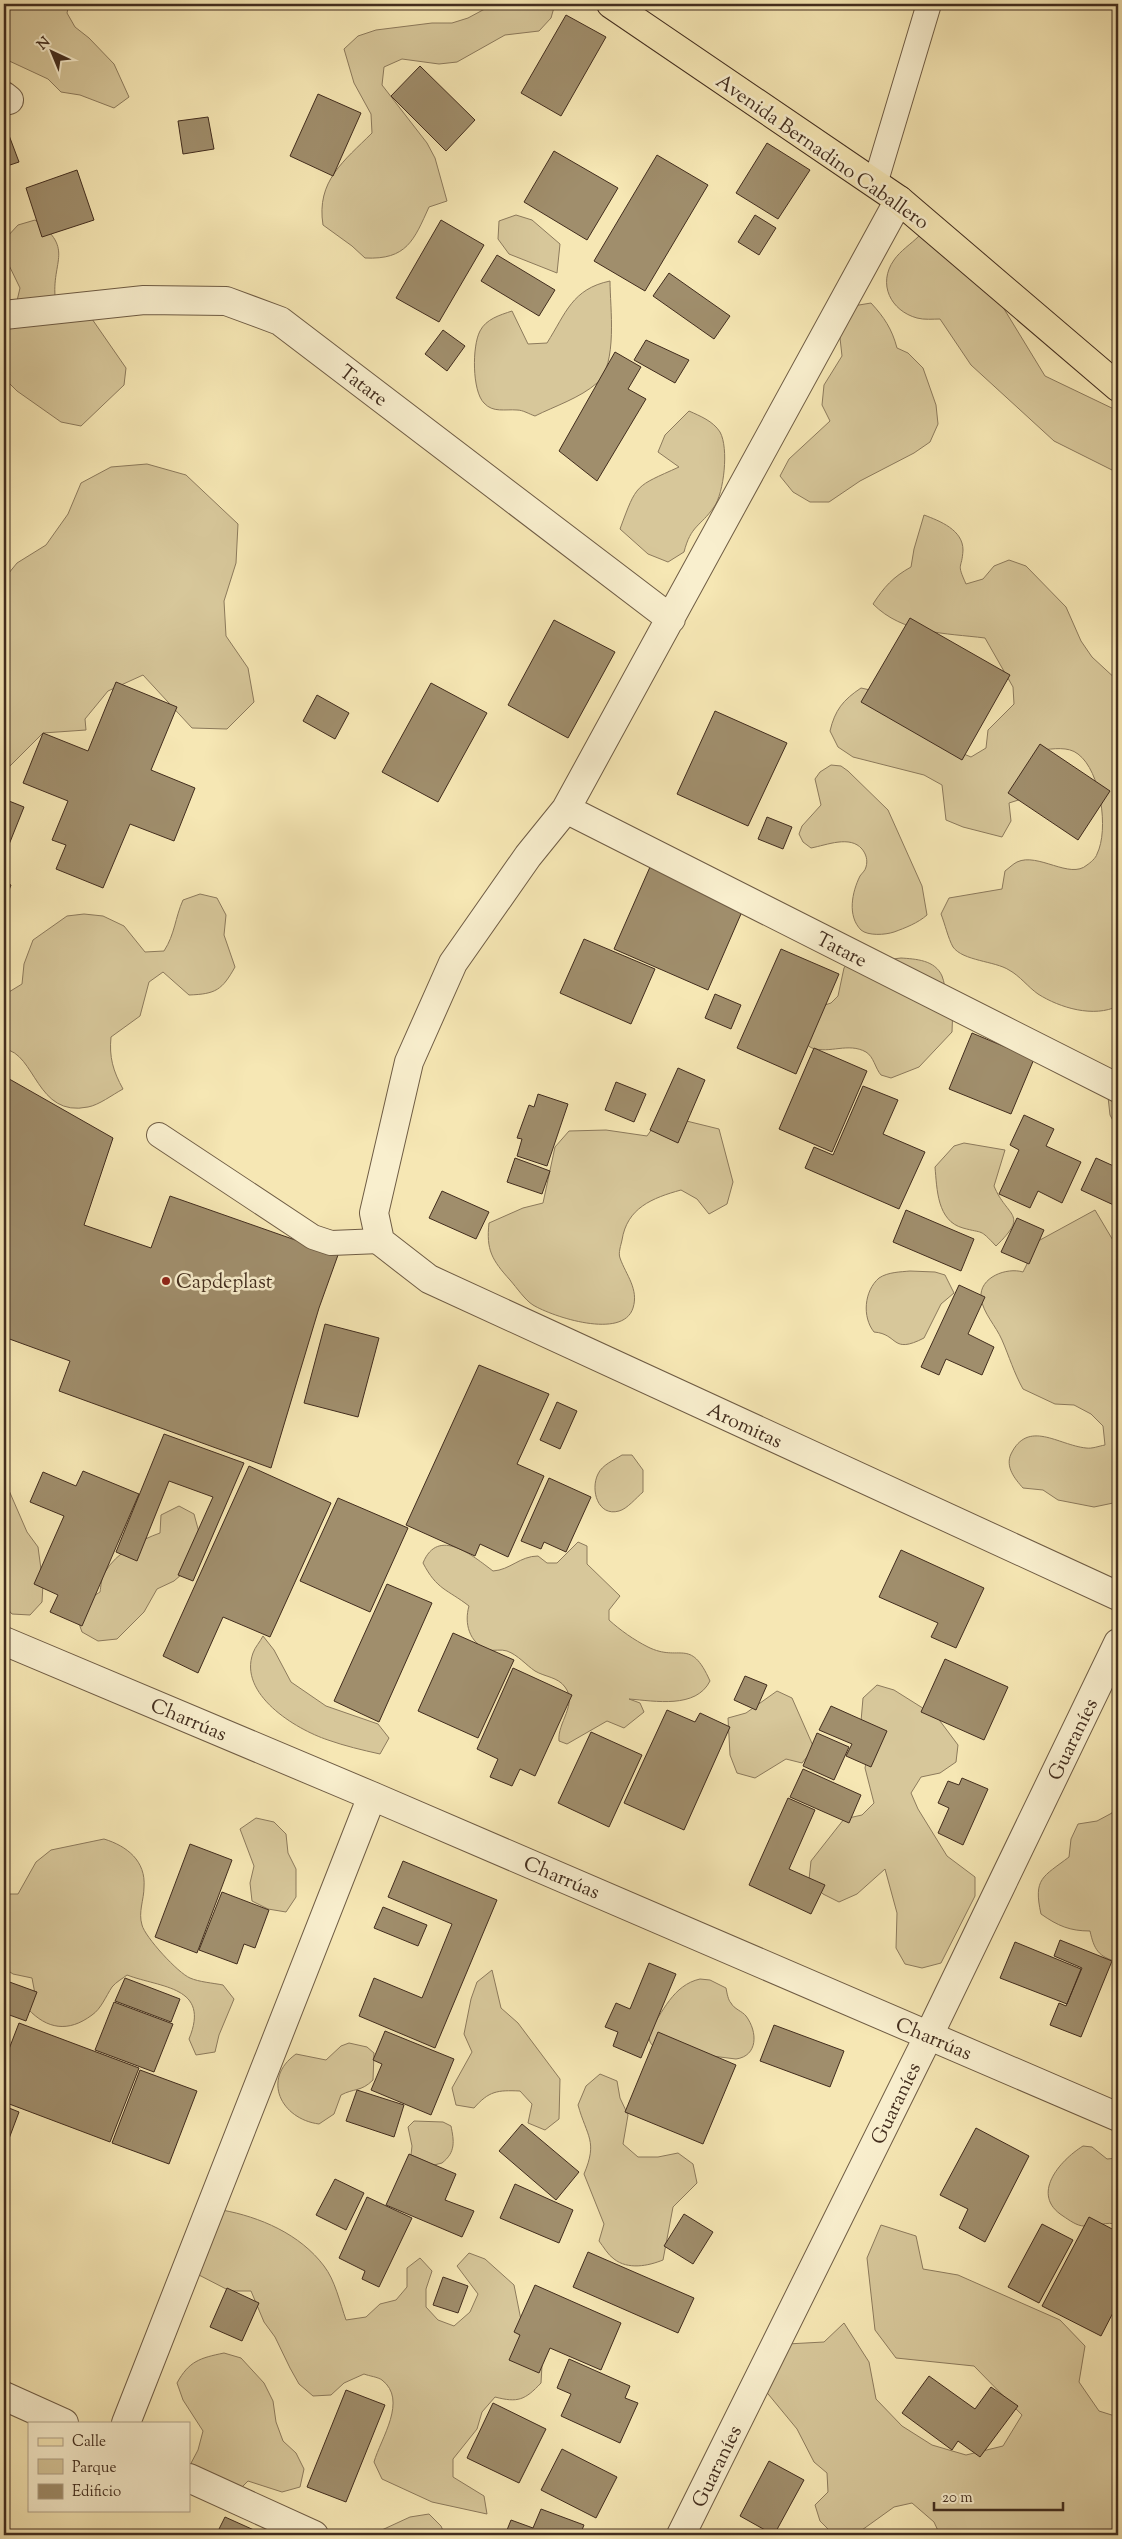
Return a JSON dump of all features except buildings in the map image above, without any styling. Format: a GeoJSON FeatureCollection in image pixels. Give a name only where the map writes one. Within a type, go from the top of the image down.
{"type":"FeatureCollection","features":[{"type":"Feature","properties":{"kind":"main road","name":"Avenida Bernadino Caballero"},"geometry":{"type":"LineString","coordinates":[[611,4],[899,200],[1118,387]]}},
{"type":"Feature","properties":{"kind":"street"},"geometry":{"type":"LineString","coordinates":[[380,1241],[374,1213],[413,1053],[453,963],[528,856],[566,809],[899,200]]}},
{"type":"Feature","properties":{"kind":"street","name":"Tatare"},"geometry":{"type":"LineString","coordinates":[[4,315],[144,300],[226,301],[280,321],[671,619]]}},
{"type":"Feature","properties":{"kind":"street","name":"Tatare"},"geometry":{"type":"LineString","coordinates":[[566,809],[1118,1088]]}},
{"type":"Feature","properties":{"kind":"street","name":"Aromitas"},"geometry":{"type":"LineString","coordinates":[[380,1241],[429,1279],[1118,1596]]}},
{"type":"Feature","properties":{"kind":"street","name":"Charrúas"},"geometry":{"type":"LineString","coordinates":[[4,1641],[372,1796],[1118,2117]]}},
{"type":"Feature","properties":{"kind":"street","name":"Guaraníes"},"geometry":{"type":"LineString","coordinates":[[681,2535],[929,2035],[1118,1642]]}},
{"type":"Feature","properties":{"kind":"street"},"geometry":{"type":"LineString","coordinates":[[126,2422],[372,1796]]}},
{"type":"Feature","properties":{"kind":"street"},"geometry":{"type":"LineString","coordinates":[[4,2396],[62,2422]]}},
{"type":"Feature","properties":{"kind":"street"},"geometry":{"type":"LineString","coordinates":[[190,2478],[314,2535]]}},
{"type":"Feature","properties":{"kind":"lane"},"geometry":{"type":"LineString","coordinates":[[875,184],[929,4]]}},
{"type":"Feature","properties":{"kind":"lane"},"geometry":{"type":"LineString","coordinates":[[159,1135],[313,1237],[331,1243],[380,1241]]}},
{"type":"Feature","properties":{"kind":"green space"},"geometry":{"type":"Polygon","coordinates":[[[4,4],[69,4],[67,13],[75,27],[89,38],[114,64],[129,97],[114,108],[80,95],[61,92],[48,79],[5,59],[4,4]]]}},
{"type":"Feature","properties":{"kind":"green space"},"geometry":{"type":"Polygon","coordinates":[[[494,4],[555,4],[551,18],[539,31],[505,35],[457,62],[439,64],[402,59],[384,67],[382,85],[427,143],[435,158],[447,201],[429,207],[419,229],[407,246],[400,251],[391,256],[365,258],[323,225],[322,210],[328,184],[342,163],[372,133],[371,114],[354,83],[344,49],[358,36],[376,30],[432,23],[452,23],[468,18],[494,4]]]}},
{"type":"Feature","properties":{"kind":"green space"},"geometry":{"type":"Polygon","coordinates":[[[516,215],[532,220],[560,244],[557,273],[509,254],[498,239],[499,221],[516,215]]]}},
{"type":"Feature","properties":{"kind":"green space"},"geometry":{"type":"Polygon","coordinates":[[[35,220],[48,230],[55,240],[58,249],[59,258],[55,290],[56,304],[83,306],[126,368],[124,385],[81,426],[61,422],[17,391],[4,378],[4,307],[16,305],[20,288],[4,255],[6,238],[18,225],[35,220]]]}},
{"type":"Feature","properties":{"kind":"green space"},"geometry":{"type":"Polygon","coordinates":[[[919,236],[938,243],[998,299],[1045,376],[1118,411],[1118,473],[1054,441],[971,365],[940,319],[917,318],[900,309],[894,303],[887,287],[889,269],[896,257],[919,236]]]}},
{"type":"Feature","properties":{"kind":"green space"},"geometry":{"type":"Polygon","coordinates":[[[610,281],[610,349],[604,374],[597,383],[575,397],[535,416],[519,410],[491,408],[484,403],[477,389],[474,368],[477,338],[486,323],[512,311],[528,344],[547,343],[565,312],[578,296],[597,285],[610,281]]]}},
{"type":"Feature","properties":{"kind":"green space"},"geometry":{"type":"Polygon","coordinates":[[[871,303],[887,324],[897,348],[908,353],[923,368],[936,405],[938,424],[930,442],[914,453],[860,481],[829,502],[810,502],[793,492],[780,476],[789,459],[830,421],[822,405],[824,385],[842,356],[838,320],[853,306],[871,303]]]}},
{"type":"Feature","properties":{"kind":"green space"},"geometry":{"type":"Polygon","coordinates":[[[689,411],[710,422],[720,432],[723,439],[725,459],[723,481],[714,507],[693,531],[684,552],[668,562],[648,554],[620,529],[630,503],[639,488],[645,483],[679,467],[658,452],[665,435],[689,411]]]}},
{"type":"Feature","properties":{"kind":"green space"},"geometry":{"type":"Polygon","coordinates":[[[147,464],[186,475],[238,524],[236,563],[224,601],[226,636],[248,668],[254,702],[227,729],[192,728],[143,675],[108,691],[85,719],[86,730],[43,733],[4,772],[4,579],[17,563],[46,545],[68,514],[81,483],[111,467],[147,464]]]}},
{"type":"Feature","properties":{"kind":"green space"},"geometry":{"type":"Polygon","coordinates":[[[924,515],[949,527],[959,537],[963,550],[960,569],[966,584],[983,579],[994,566],[1009,560],[1026,566],[1066,607],[1081,641],[1092,657],[1118,681],[1118,1006],[1109,1010],[1077,1010],[1056,1003],[1038,994],[1009,970],[958,952],[951,943],[941,914],[949,898],[1002,889],[1005,871],[1017,862],[1034,860],[1063,868],[1080,869],[1094,859],[1101,844],[1101,801],[1092,773],[1086,762],[1078,754],[1065,749],[1041,750],[1028,797],[1009,803],[1011,821],[1002,837],[963,827],[946,820],[942,785],[924,775],[853,757],[838,747],[830,731],[834,717],[841,706],[861,688],[902,697],[954,750],[971,757],[986,748],[988,730],[1014,704],[1013,687],[985,638],[940,633],[911,627],[885,614],[873,604],[889,583],[911,567],[924,515]]]}},
{"type":"Feature","properties":{"kind":"green space"},"geometry":{"type":"Polygon","coordinates":[[[831,765],[841,766],[848,771],[888,810],[922,886],[927,915],[916,923],[886,934],[872,934],[861,930],[854,918],[852,904],[857,882],[867,864],[862,849],[857,845],[845,842],[811,848],[803,842],[799,834],[802,826],[821,805],[815,779],[820,772],[831,765]]]}},
{"type":"Feature","properties":{"kind":"green space"},"geometry":{"type":"Polygon","coordinates":[[[200,894],[217,898],[226,915],[224,935],[235,967],[226,981],[212,992],[189,995],[163,972],[149,982],[140,1016],[111,1037],[113,1064],[123,1089],[88,1107],[71,1108],[57,1103],[38,1084],[23,1061],[15,1053],[4,1049],[4,995],[22,984],[24,964],[33,940],[67,916],[84,914],[103,916],[124,926],[145,952],[164,951],[183,900],[200,894]]]}},
{"type":"Feature","properties":{"kind":"green space"},"geometry":{"type":"Polygon","coordinates":[[[901,958],[924,961],[935,967],[942,976],[946,994],[953,1005],[952,1032],[919,1067],[891,1078],[881,1075],[866,1052],[852,1048],[826,1050],[812,1048],[798,1035],[822,1006],[831,1003],[838,996],[844,968],[849,961],[877,961],[901,958]]]}},
{"type":"Feature","properties":{"kind":"green space"},"geometry":{"type":"Polygon","coordinates":[[[1118,1092],[1118,1130],[1110,1115],[1108,1097],[1118,1092]]]}},
{"type":"Feature","properties":{"kind":"green space"},"geometry":{"type":"Polygon","coordinates":[[[662,1115],[719,1129],[733,1182],[727,1204],[709,1214],[697,1199],[681,1190],[651,1201],[635,1212],[625,1229],[619,1251],[634,1295],[633,1308],[627,1318],[616,1323],[587,1323],[556,1315],[533,1305],[521,1294],[495,1260],[488,1240],[489,1223],[523,1208],[543,1203],[555,1147],[569,1131],[606,1130],[647,1136],[662,1115]]]}},
{"type":"Feature","properties":{"kind":"green space"},"geometry":{"type":"Polygon","coordinates":[[[964,1143],[1005,1150],[994,1186],[1013,1216],[1014,1221],[1012,1227],[996,1246],[981,1232],[954,1224],[948,1219],[940,1203],[935,1167],[954,1146],[964,1143]]]}},
{"type":"Feature","properties":{"kind":"green space"},"geometry":{"type":"Polygon","coordinates":[[[1095,1210],[1114,1242],[1118,1245],[1118,1502],[1094,1507],[1058,1500],[1043,1490],[1023,1488],[1012,1472],[1009,1464],[1011,1454],[1018,1444],[1026,1438],[1044,1437],[1075,1446],[1093,1448],[1105,1445],[1103,1426],[1091,1414],[1074,1405],[1055,1404],[1023,1389],[1002,1340],[984,1309],[981,1298],[984,1284],[995,1275],[1009,1271],[1023,1272],[1027,1264],[1029,1246],[1095,1210]]]}},
{"type":"Feature","properties":{"kind":"green space"},"geometry":{"type":"Polygon","coordinates":[[[910,1271],[935,1272],[945,1275],[954,1293],[941,1304],[924,1338],[906,1345],[896,1342],[888,1336],[874,1332],[866,1312],[866,1304],[870,1290],[879,1278],[890,1273],[910,1271]]]}},
{"type":"Feature","properties":{"kind":"green space"},"geometry":{"type":"Polygon","coordinates":[[[622,1455],[632,1455],[643,1470],[643,1492],[625,1508],[612,1512],[606,1510],[598,1501],[595,1487],[596,1480],[602,1468],[622,1455]]]}},
{"type":"Feature","properties":{"kind":"green space"},"geometry":{"type":"Polygon","coordinates":[[[4,1479],[27,1532],[38,1547],[43,1584],[42,1602],[30,1615],[12,1614],[4,1605],[4,1479]]]}},
{"type":"Feature","properties":{"kind":"green space"},"geometry":{"type":"Polygon","coordinates":[[[179,1506],[194,1514],[200,1536],[189,1568],[174,1581],[157,1589],[144,1612],[117,1639],[98,1641],[82,1632],[76,1615],[86,1601],[100,1592],[101,1582],[110,1565],[129,1548],[160,1533],[161,1515],[179,1506]]]}},
{"type":"Feature","properties":{"kind":"green space"},"geometry":{"type":"Polygon","coordinates":[[[578,1542],[587,1546],[587,1564],[620,1596],[609,1610],[609,1620],[627,1635],[648,1647],[668,1653],[690,1655],[703,1667],[710,1681],[704,1690],[685,1700],[662,1702],[629,1699],[640,1703],[644,1712],[624,1728],[607,1721],[567,1744],[559,1741],[559,1734],[569,1700],[565,1687],[555,1679],[535,1671],[505,1650],[488,1650],[476,1643],[469,1632],[467,1619],[469,1606],[438,1584],[423,1563],[429,1552],[437,1547],[446,1545],[466,1552],[493,1571],[505,1568],[526,1558],[538,1556],[547,1563],[557,1563],[578,1542]]]}},
{"type":"Feature","properties":{"kind":"green space"},"geometry":{"type":"Polygon","coordinates":[[[263,1636],[274,1650],[291,1682],[326,1706],[378,1724],[389,1738],[380,1754],[315,1735],[300,1728],[272,1708],[261,1696],[254,1682],[251,1668],[253,1653],[263,1636]]]}},
{"type":"Feature","properties":{"kind":"green space"},"geometry":{"type":"Polygon","coordinates":[[[877,1685],[894,1690],[937,1717],[958,1745],[956,1762],[940,1773],[921,1777],[911,1793],[918,1809],[947,1856],[975,1877],[975,1896],[941,1963],[922,1968],[905,1964],[896,1948],[897,1913],[885,1869],[857,1894],[839,1902],[823,1894],[809,1880],[811,1861],[844,1819],[862,1815],[874,1803],[865,1768],[869,1749],[860,1733],[863,1698],[877,1685]]]}},
{"type":"Feature","properties":{"kind":"green space"},"geometry":{"type":"Polygon","coordinates":[[[777,1691],[792,1698],[814,1748],[802,1763],[786,1759],[755,1778],[737,1773],[730,1755],[728,1718],[746,1713],[777,1691]]]}},
{"type":"Feature","properties":{"kind":"green space"},"geometry":{"type":"Polygon","coordinates":[[[1118,1742],[1118,1962],[1101,1955],[1093,1943],[1090,1931],[1064,1927],[1041,1914],[1038,1893],[1039,1885],[1047,1874],[1069,1857],[1071,1839],[1078,1824],[1097,1821],[1112,1813],[1117,1798],[1118,1742]]]}},
{"type":"Feature","properties":{"kind":"green space"},"geometry":{"type":"Polygon","coordinates":[[[256,1818],[274,1822],[286,1834],[288,1853],[296,1869],[296,1897],[286,1912],[268,1909],[252,1901],[250,1883],[254,1866],[240,1829],[256,1818]]]}},
{"type":"Feature","properties":{"kind":"green space"},"geometry":{"type":"Polygon","coordinates":[[[104,1839],[127,1850],[138,1862],[142,1870],[144,1887],[141,1920],[144,1931],[155,1946],[185,1975],[190,1978],[223,1985],[234,1999],[219,2035],[215,2052],[196,2055],[189,2039],[194,2022],[193,2008],[188,1999],[179,1992],[167,1987],[127,1975],[112,1987],[101,2006],[92,2015],[75,2024],[58,2026],[43,2021],[28,2009],[35,1994],[32,1978],[13,1974],[4,1968],[4,1894],[18,1894],[36,1862],[51,1850],[104,1839]]]}},
{"type":"Feature","properties":{"kind":"green space"},"geometry":{"type":"Polygon","coordinates":[[[492,1970],[501,2008],[518,2023],[560,2079],[559,2119],[545,2130],[528,2123],[532,2104],[520,2091],[499,2091],[484,2098],[474,2108],[456,2105],[452,2088],[472,2052],[464,2034],[471,1999],[477,1982],[492,1970]]]}},
{"type":"Feature","properties":{"kind":"green space"},"geometry":{"type":"Polygon","coordinates":[[[700,1979],[710,1980],[726,1988],[730,2002],[750,2022],[753,2029],[754,2042],[749,2053],[743,2057],[736,2059],[655,2049],[650,2042],[648,2033],[669,2000],[683,1987],[700,1979]]]}},
{"type":"Feature","properties":{"kind":"green space"},"geometry":{"type":"Polygon","coordinates":[[[349,2043],[367,2047],[374,2053],[373,2080],[361,2088],[341,2095],[334,2114],[319,2124],[306,2121],[294,2114],[280,2097],[278,2086],[279,2075],[285,2064],[296,2054],[326,2060],[341,2046],[349,2043]]]}},
{"type":"Feature","properties":{"kind":"green space"},"geometry":{"type":"Polygon","coordinates":[[[600,2074],[617,2081],[620,2098],[628,2115],[623,2144],[638,2157],[658,2157],[678,2153],[693,2164],[697,2183],[673,2207],[663,2260],[651,2264],[625,2265],[614,2259],[599,2241],[604,2224],[584,2174],[591,2146],[578,2105],[586,2086],[600,2074]]]}},
{"type":"Feature","properties":{"kind":"green space"},"geometry":{"type":"Polygon","coordinates":[[[414,2121],[443,2122],[451,2126],[453,2146],[450,2155],[442,2163],[434,2165],[411,2155],[412,2146],[408,2127],[414,2121]]]}},
{"type":"Feature","properties":{"kind":"green space"},"geometry":{"type":"Polygon","coordinates":[[[1083,2146],[1092,2147],[1107,2159],[1118,2158],[1118,2225],[1109,2223],[1089,2226],[1079,2225],[1053,2208],[1048,2189],[1052,2179],[1057,2169],[1065,2160],[1083,2146]]]}},
{"type":"Feature","properties":{"kind":"green space"},"geometry":{"type":"Polygon","coordinates":[[[222,2210],[265,2222],[303,2245],[328,2272],[346,2320],[366,2317],[380,2304],[396,2300],[407,2287],[407,2268],[420,2258],[432,2271],[426,2289],[426,2307],[438,2320],[454,2326],[470,2312],[478,2294],[457,2266],[469,2253],[485,2259],[514,2285],[525,2340],[512,2353],[524,2366],[542,2365],[541,2383],[521,2399],[510,2400],[495,2397],[482,2412],[477,2429],[453,2459],[453,2477],[484,2496],[487,2514],[432,2502],[382,2479],[374,2462],[390,2420],[393,2398],[389,2388],[382,2380],[364,2374],[344,2383],[331,2395],[313,2396],[299,2384],[275,2337],[264,2322],[251,2291],[230,2291],[197,2274],[222,2210]]]}},
{"type":"Feature","properties":{"kind":"green space"},"geometry":{"type":"Polygon","coordinates":[[[881,2225],[916,2236],[923,2269],[958,2275],[1060,2320],[1085,2346],[1079,2382],[1099,2411],[1118,2417],[1118,2535],[940,2535],[934,2522],[912,2503],[894,2507],[855,2535],[833,2534],[820,2521],[815,2505],[828,2492],[827,2473],[814,2462],[797,2429],[764,2389],[787,2344],[824,2342],[844,2323],[869,2362],[876,2399],[902,2426],[932,2445],[966,2455],[1003,2446],[1022,2415],[974,2366],[896,2358],[875,2330],[867,2258],[881,2225]]]}},
{"type":"Feature","properties":{"kind":"green space"},"geometry":{"type":"Polygon","coordinates":[[[224,2353],[241,2358],[264,2383],[273,2401],[276,2422],[283,2441],[296,2453],[304,2469],[300,2487],[282,2492],[248,2481],[234,2495],[190,2468],[198,2450],[203,2431],[183,2400],[177,2383],[191,2365],[208,2357],[224,2353]]]}},
{"type":"Feature","properties":{"kind":"green space"},"geometry":{"type":"Polygon","coordinates":[[[429,2514],[441,2526],[445,2535],[371,2535],[410,2517],[429,2514]]]}},
{"type":"Feature","properties":{"kind":"place","name":"Capdeplast"},"geometry":{"type":"Point","coordinates":[166,1281]}}]}
